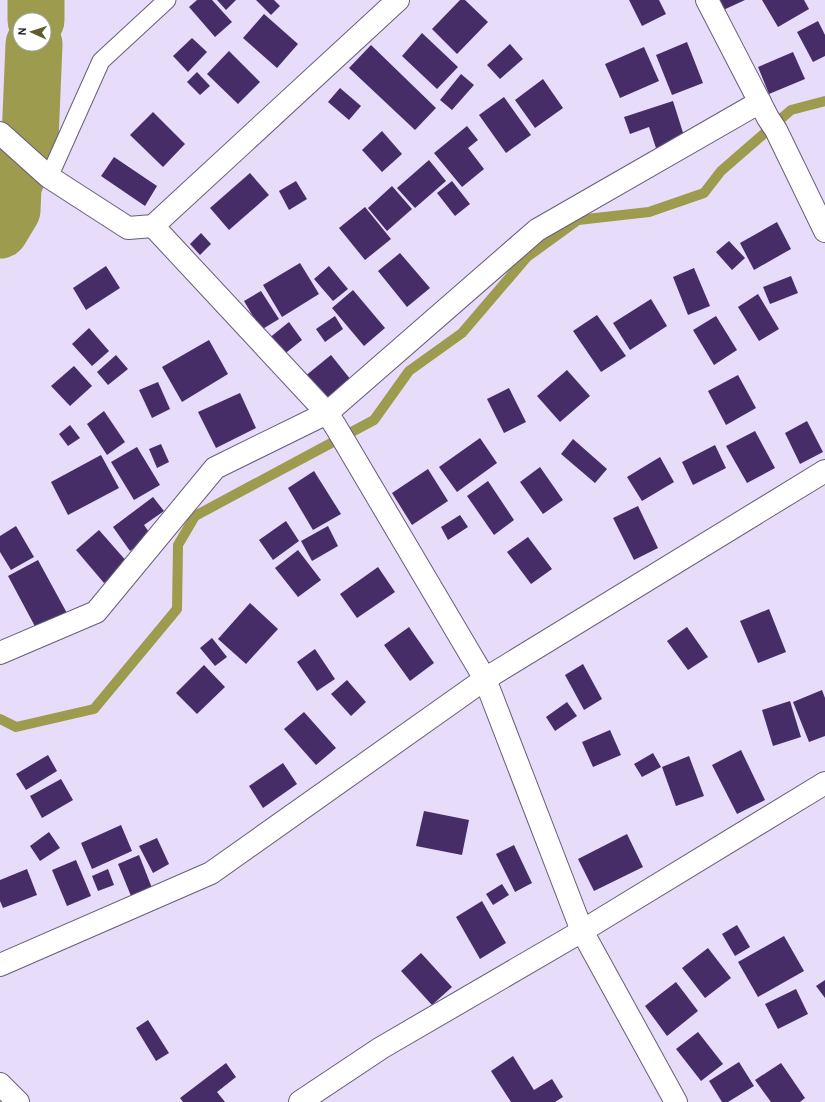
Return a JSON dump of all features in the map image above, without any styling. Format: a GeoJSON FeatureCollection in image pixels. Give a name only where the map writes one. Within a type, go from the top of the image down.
{"type":"FeatureCollection","features":[{"type":"Feature","properties":{"kind":"street"},"geometry":{"type":"LineString","coordinates":[[1,134],[45,174],[128,228],[153,226],[398,0]]}},
{"type":"Feature","properties":{"kind":"street"},"geometry":{"type":"LineString","coordinates":[[707,0],[825,231]]}},
{"type":"Feature","properties":{"kind":"street"},"geometry":{"type":"LineString","coordinates":[[0,653],[96,612],[215,468],[332,420],[537,230],[768,117]]}},
{"type":"Feature","properties":{"kind":"street"},"geometry":{"type":"LineString","coordinates":[[153,226],[332,420],[485,680],[582,931],[676,1102]]}},
{"type":"Feature","properties":{"kind":"street"},"geometry":{"type":"LineString","coordinates":[[0,965],[211,873],[485,680],[825,471]]}},
{"type":"Feature","properties":{"kind":"street"},"geometry":{"type":"LineString","coordinates":[[300,1102],[382,1048],[582,931],[825,783]]}},
{"type":"Feature","properties":{"kind":"street"},"geometry":{"type":"LineString","coordinates":[[0,1084],[18,1102]]}},
{"type":"Feature","properties":{"kind":"lane"},"geometry":{"type":"LineString","coordinates":[[45,174],[101,61],[167,0]]}},
{"type":"Feature","properties":{"kind":"building"},"geometry":{"type":"Polygon","coordinates":[[[197,0],[212,0],[232,22],[215,37],[189,7],[197,0]]]}},
{"type":"Feature","properties":{"kind":"building"},"geometry":{"type":"Polygon","coordinates":[[[217,0],[236,0],[226,10],[217,0]]]}},
{"type":"Feature","properties":{"kind":"building"},"geometry":{"type":"Polygon","coordinates":[[[256,0],[274,0],[280,6],[271,15],[256,0]]]}},
{"type":"Feature","properties":{"kind":"building"},"geometry":{"type":"Polygon","coordinates":[[[460,0],[465,0],[488,22],[457,54],[432,29],[460,0]]]}},
{"type":"Feature","properties":{"kind":"building"},"geometry":{"type":"Polygon","coordinates":[[[629,0],[659,0],[666,14],[642,26],[629,0]]]}},
{"type":"Feature","properties":{"kind":"building"},"geometry":{"type":"Polygon","coordinates":[[[713,0],[745,0],[719,12],[713,0]]]}},
{"type":"Feature","properties":{"kind":"building"},"geometry":{"type":"Polygon","coordinates":[[[762,0],[804,0],[809,9],[778,27],[762,0]]]}},
{"type":"Feature","properties":{"kind":"building"},"geometry":{"type":"Polygon","coordinates":[[[264,14],[298,44],[277,68],[243,38],[264,14]]]}},
{"type":"Feature","properties":{"kind":"building"},"geometry":{"type":"Polygon","coordinates":[[[818,21],[825,35],[825,56],[813,62],[797,32],[818,21]]]}},
{"type":"Feature","properties":{"kind":"building"},"geometry":{"type":"Polygon","coordinates":[[[422,33],[458,67],[437,89],[402,56],[422,33]]]}},
{"type":"Feature","properties":{"kind":"building"},"geometry":{"type":"Polygon","coordinates":[[[192,38],[207,52],[188,72],[173,56],[192,38]]]}},
{"type":"Feature","properties":{"kind":"building"},"geometry":{"type":"Polygon","coordinates":[[[687,42],[703,83],[672,95],[656,55],[687,42]]]}},
{"type":"Feature","properties":{"kind":"building"},"geometry":{"type":"Polygon","coordinates":[[[510,44],[523,59],[500,79],[487,65],[510,44]]]}},
{"type":"Feature","properties":{"kind":"building"},"geometry":{"type":"Polygon","coordinates":[[[371,45],[436,108],[415,130],[349,68],[371,45]]]}},
{"type":"Feature","properties":{"kind":"building"},"geometry":{"type":"Polygon","coordinates":[[[644,47],[659,81],[620,98],[605,64],[644,47]]]}},
{"type":"Feature","properties":{"kind":"building"},"geometry":{"type":"Polygon","coordinates":[[[229,51],[260,82],[238,104],[207,74],[229,51]]]}},
{"type":"Feature","properties":{"kind":"building"},"geometry":{"type":"Polygon","coordinates":[[[793,52],[805,79],[769,94],[758,67],[793,52]]]}},
{"type":"Feature","properties":{"kind":"building"},"geometry":{"type":"Polygon","coordinates":[[[197,72],[210,86],[200,95],[187,82],[197,72]]]}},
{"type":"Feature","properties":{"kind":"building"},"geometry":{"type":"Polygon","coordinates":[[[461,74],[474,85],[452,110],[440,100],[461,74]]]}},
{"type":"Feature","properties":{"kind":"building"},"geometry":{"type":"Polygon","coordinates":[[[543,79],[563,108],[535,128],[515,100],[543,79]]]}},
{"type":"Feature","properties":{"kind":"building"},"geometry":{"type":"Polygon","coordinates":[[[340,88],[361,106],[349,120],[328,102],[340,88]]]}},
{"type":"Feature","properties":{"kind":"building"},"geometry":{"type":"Polygon","coordinates":[[[504,97],[531,135],[506,153],[479,115],[504,97]]]}},
{"type":"Feature","properties":{"kind":"building"},"geometry":{"type":"Polygon","coordinates":[[[673,101],[685,139],[656,148],[649,127],[630,134],[624,117],[673,101]]]}},
{"type":"Feature","properties":{"kind":"building"},"geometry":{"type":"Polygon","coordinates":[[[153,112],[185,144],[163,167],[130,135],[153,112]]]}},
{"type":"Feature","properties":{"kind":"building"},"geometry":{"type":"Polygon","coordinates":[[[467,126],[478,140],[468,148],[484,169],[462,187],[434,153],[467,126]]]}},
{"type":"Feature","properties":{"kind":"building"},"geometry":{"type":"Polygon","coordinates":[[[382,131],[402,154],[382,172],[362,150],[382,131]]]}},
{"type":"Feature","properties":{"kind":"building"},"geometry":{"type":"Polygon","coordinates":[[[114,157],[157,186],[145,206],[101,176],[114,157]]]}},
{"type":"Feature","properties":{"kind":"building"},"geometry":{"type":"Polygon","coordinates":[[[429,160],[446,181],[415,208],[397,188],[429,160]]]}},
{"type":"Feature","properties":{"kind":"building"},"geometry":{"type":"Polygon","coordinates":[[[250,173],[269,195],[229,230],[210,208],[250,173]]]}},
{"type":"Feature","properties":{"kind":"building"},"geometry":{"type":"Polygon","coordinates":[[[296,181],[307,199],[289,210],[279,191],[296,181]]]}},
{"type":"Feature","properties":{"kind":"building"},"geometry":{"type":"Polygon","coordinates":[[[452,181],[470,204],[455,216],[437,193],[452,181]]]}},
{"type":"Feature","properties":{"kind":"building"},"geometry":{"type":"Polygon","coordinates":[[[392,186],[412,209],[387,231],[368,208],[392,186]]]}},
{"type":"Feature","properties":{"kind":"building"},"geometry":{"type":"Polygon","coordinates":[[[365,207],[391,239],[365,260],[339,228],[365,207]]]}},
{"type":"Feature","properties":{"kind":"building"},"geometry":{"type":"Polygon","coordinates":[[[777,222],[791,249],[754,270],[740,243],[777,222]]]}},
{"type":"Feature","properties":{"kind":"building"},"geometry":{"type":"Polygon","coordinates":[[[201,233],[211,244],[200,255],[190,244],[201,233]]]}},
{"type":"Feature","properties":{"kind":"building"},"geometry":{"type":"Polygon","coordinates":[[[729,241],[745,258],[732,270],[716,252],[729,241]]]}},
{"type":"Feature","properties":{"kind":"building"},"geometry":{"type":"Polygon","coordinates":[[[400,253],[430,288],[407,307],[378,271],[400,253]]]}},
{"type":"Feature","properties":{"kind":"building"},"geometry":{"type":"Polygon","coordinates":[[[300,263],[319,294],[282,317],[263,285],[300,263]]]}},
{"type":"Feature","properties":{"kind":"building"},"geometry":{"type":"Polygon","coordinates":[[[106,266],[120,288],[86,310],[73,288],[106,266]]]}},
{"type":"Feature","properties":{"kind":"building"},"geometry":{"type":"Polygon","coordinates":[[[329,266],[348,289],[333,301],[314,279],[329,266]]]}},
{"type":"Feature","properties":{"kind":"building"},"geometry":{"type":"Polygon","coordinates":[[[694,268],[710,306],[688,315],[673,277],[694,268]]]}},
{"type":"Feature","properties":{"kind":"building"},"geometry":{"type":"Polygon","coordinates":[[[791,276],[798,293],[770,304],[763,287],[791,276]]]}},
{"type":"Feature","properties":{"kind":"building"},"geometry":{"type":"Polygon","coordinates":[[[353,290],[385,328],[364,346],[332,308],[353,290]]]}},
{"type":"Feature","properties":{"kind":"building"},"geometry":{"type":"Polygon","coordinates":[[[261,291],[279,319],[261,330],[244,301],[261,291]]]}},
{"type":"Feature","properties":{"kind":"building"},"geometry":{"type":"Polygon","coordinates":[[[758,294],[779,329],[759,341],[738,307],[758,294]]]}},
{"type":"Feature","properties":{"kind":"building"},"geometry":{"type":"Polygon","coordinates":[[[651,299],[667,326],[630,350],[613,323],[651,299]]]}},
{"type":"Feature","properties":{"kind":"building"},"geometry":{"type":"Polygon","coordinates":[[[597,315],[626,356],[601,372],[573,331],[597,315]]]}},
{"type":"Feature","properties":{"kind":"building"},"geometry":{"type":"Polygon","coordinates":[[[335,316],[343,329],[325,342],[316,329],[335,316]]]}},
{"type":"Feature","properties":{"kind":"building"},"geometry":{"type":"Polygon","coordinates":[[[716,316],[737,350],[714,365],[693,330],[716,316]]]}},
{"type":"Feature","properties":{"kind":"building"},"geometry":{"type":"Polygon","coordinates":[[[289,322],[302,340],[282,356],[268,339],[289,322]]]}},
{"type":"Feature","properties":{"kind":"building"},"geometry":{"type":"Polygon","coordinates":[[[89,328],[109,351],[92,366],[72,344],[89,328]]]}},
{"type":"Feature","properties":{"kind":"building"},"geometry":{"type":"Polygon","coordinates":[[[209,340],[228,374],[182,402],[162,367],[209,340]]]}},
{"type":"Feature","properties":{"kind":"building"},"geometry":{"type":"Polygon","coordinates":[[[116,355],[128,369],[108,385],[97,372],[116,355]]]}},
{"type":"Feature","properties":{"kind":"building"},"geometry":{"type":"Polygon","coordinates":[[[331,355],[351,380],[324,402],[304,377],[331,355]]]}},
{"type":"Feature","properties":{"kind":"building"},"geometry":{"type":"Polygon","coordinates":[[[74,366],[92,386],[70,406],[51,386],[74,366]]]}},
{"type":"Feature","properties":{"kind":"building"},"geometry":{"type":"Polygon","coordinates":[[[567,370],[590,396],[560,422],[537,396],[567,370]]]}},
{"type":"Feature","properties":{"kind":"building"},"geometry":{"type":"Polygon","coordinates":[[[738,375],[756,408],[726,425],[708,391],[738,375]]]}},
{"type":"Feature","properties":{"kind":"building"},"geometry":{"type":"Polygon","coordinates":[[[158,382],[170,409],[152,418],[139,390],[158,382]]]}},
{"type":"Feature","properties":{"kind":"building"},"geometry":{"type":"Polygon","coordinates":[[[509,388],[526,422],[504,433],[487,399],[509,388]]]}},
{"type":"Feature","properties":{"kind":"building"},"geometry":{"type":"Polygon","coordinates":[[[240,393],[256,428],[216,448],[198,412],[240,393]]]}},
{"type":"Feature","properties":{"kind":"building"},"geometry":{"type":"Polygon","coordinates":[[[104,411],[125,442],[107,455],[87,424],[104,411]]]}},
{"type":"Feature","properties":{"kind":"building"},"geometry":{"type":"Polygon","coordinates":[[[807,421],[823,452],[800,464],[785,433],[807,421]]]}},
{"type":"Feature","properties":{"kind":"building"},"geometry":{"type":"Polygon","coordinates":[[[70,425],[80,438],[68,446],[59,434],[70,425]]]}},
{"type":"Feature","properties":{"kind":"building"},"geometry":{"type":"Polygon","coordinates":[[[755,431],[775,468],[747,483],[726,446],[755,431]]]}},
{"type":"Feature","properties":{"kind":"building"},"geometry":{"type":"Polygon","coordinates":[[[480,438],[497,463],[457,492],[439,467],[480,438]]]}},
{"type":"Feature","properties":{"kind":"building"},"geometry":{"type":"Polygon","coordinates":[[[573,439],[607,469],[595,483],[561,454],[573,439]]]}},
{"type":"Feature","properties":{"kind":"building"},"geometry":{"type":"Polygon","coordinates":[[[161,444],[169,462],[157,468],[149,449],[161,444]]]}},
{"type":"Feature","properties":{"kind":"building"},"geometry":{"type":"Polygon","coordinates":[[[715,445],[726,468],[693,485],[682,462],[715,445]]]}},
{"type":"Feature","properties":{"kind":"building"},"geometry":{"type":"Polygon","coordinates":[[[137,447],[160,485],[134,500],[111,462],[137,447]]]}},
{"type":"Feature","properties":{"kind":"building"},"geometry":{"type":"Polygon","coordinates":[[[101,455],[119,488],[68,515],[51,482],[101,455]]]}},
{"type":"Feature","properties":{"kind":"building"},"geometry":{"type":"Polygon","coordinates":[[[660,457],[674,482],[642,501],[627,477],[660,457]]]}},
{"type":"Feature","properties":{"kind":"building"},"geometry":{"type":"Polygon","coordinates":[[[540,467],[563,500],[543,514],[520,482],[540,467]]]}},
{"type":"Feature","properties":{"kind":"building"},"geometry":{"type":"Polygon","coordinates":[[[428,469],[448,501],[412,525],[392,493],[428,469]]]}},
{"type":"Feature","properties":{"kind":"building"},"geometry":{"type":"Polygon","coordinates":[[[314,471],[341,514],[313,530],[288,488],[314,471]]]}},
{"type":"Feature","properties":{"kind":"building"},"geometry":{"type":"Polygon","coordinates":[[[488,481],[514,520],[494,535],[467,496],[488,481]]]}},
{"type":"Feature","properties":{"kind":"building"},"geometry":{"type":"Polygon","coordinates":[[[153,497],[164,511],[144,525],[151,535],[130,551],[113,527],[153,497]]]}},
{"type":"Feature","properties":{"kind":"building"},"geometry":{"type":"Polygon","coordinates":[[[638,506],[658,548],[634,560],[613,518],[638,506]]]}},
{"type":"Feature","properties":{"kind":"building"},"geometry":{"type":"Polygon","coordinates":[[[460,515],[468,527],[448,540],[441,527],[460,515]]]}},
{"type":"Feature","properties":{"kind":"building"},"geometry":{"type":"Polygon","coordinates":[[[286,521],[299,541],[273,560],[259,540],[286,521]]]}},
{"type":"Feature","properties":{"kind":"building"},"geometry":{"type":"Polygon","coordinates":[[[16,526],[34,557],[11,570],[0,552],[0,536],[16,526]]]}},
{"type":"Feature","properties":{"kind":"building"},"geometry":{"type":"Polygon","coordinates":[[[328,526],[338,546],[312,561],[301,541],[328,526]]]}},
{"type":"Feature","properties":{"kind":"building"},"geometry":{"type":"Polygon","coordinates":[[[99,530],[128,563],[104,583],[76,550],[99,530]]]}},
{"type":"Feature","properties":{"kind":"building"},"geometry":{"type":"Polygon","coordinates":[[[528,537],[552,569],[531,584],[507,552],[528,537]]]}},
{"type":"Feature","properties":{"kind":"building"},"geometry":{"type":"Polygon","coordinates":[[[298,550],[321,580],[298,597],[275,568],[298,550]]]}},
{"type":"Feature","properties":{"kind":"building"},"geometry":{"type":"Polygon","coordinates":[[[38,560],[68,615],[38,632],[8,576],[38,560]]]}},
{"type":"Feature","properties":{"kind":"building"},"geometry":{"type":"Polygon","coordinates":[[[378,567],[395,592],[357,618],[340,594],[378,567]]]}},
{"type":"Feature","properties":{"kind":"building"},"geometry":{"type":"Polygon","coordinates":[[[250,603],[278,629],[246,664],[218,639],[250,603]]]}},
{"type":"Feature","properties":{"kind":"building"},"geometry":{"type":"Polygon","coordinates":[[[769,609],[786,652],[758,663],[740,621],[769,609]]]}},
{"type":"Feature","properties":{"kind":"building"},"geometry":{"type":"Polygon","coordinates":[[[409,627],[434,663],[410,681],[384,645],[409,627]]]}},
{"type":"Feature","properties":{"kind":"building"},"geometry":{"type":"Polygon","coordinates":[[[687,627],[708,657],[688,670],[667,641],[687,627]]]}},
{"type":"Feature","properties":{"kind":"building"},"geometry":{"type":"Polygon","coordinates":[[[212,638],[227,657],[215,666],[200,648],[212,638]]]}},
{"type":"Feature","properties":{"kind":"building"},"geometry":{"type":"Polygon","coordinates":[[[315,649],[335,679],[317,691],[297,662],[315,649]]]}},
{"type":"Feature","properties":{"kind":"building"},"geometry":{"type":"Polygon","coordinates":[[[583,664],[602,699],[584,710],[565,675],[583,664]]]}},
{"type":"Feature","properties":{"kind":"building"},"geometry":{"type":"Polygon","coordinates":[[[204,665],[225,687],[197,714],[176,693],[204,665]]]}},
{"type":"Feature","properties":{"kind":"building"},"geometry":{"type":"Polygon","coordinates":[[[347,680],[366,702],[351,716],[331,694],[347,680]]]}},
{"type":"Feature","properties":{"kind":"building"},"geometry":{"type":"Polygon","coordinates":[[[822,690],[825,698],[825,736],[809,742],[793,702],[822,690]]]}},
{"type":"Feature","properties":{"kind":"building"},"geometry":{"type":"Polygon","coordinates":[[[790,701],[801,737],[773,746],[762,710],[790,701]]]}},
{"type":"Feature","properties":{"kind":"building"},"geometry":{"type":"Polygon","coordinates":[[[567,702],[577,716],[555,731],[546,717],[567,702]]]}},
{"type":"Feature","properties":{"kind":"building"},"geometry":{"type":"Polygon","coordinates":[[[304,712],[336,748],[316,765],[284,729],[304,712]]]}},
{"type":"Feature","properties":{"kind":"building"},"geometry":{"type":"Polygon","coordinates":[[[610,730],[621,755],[593,767],[582,742],[610,730]]]}},
{"type":"Feature","properties":{"kind":"building"},"geometry":{"type":"Polygon","coordinates":[[[741,750],[765,800],[737,814],[712,765],[741,750]]]}},
{"type":"Feature","properties":{"kind":"building"},"geometry":{"type":"Polygon","coordinates":[[[653,753],[661,767],[642,777],[634,764],[653,753]]]}},
{"type":"Feature","properties":{"kind":"building"},"geometry":{"type":"Polygon","coordinates":[[[48,755],[57,771],[26,790],[16,774],[48,755]]]}},
{"type":"Feature","properties":{"kind":"building"},"geometry":{"type":"Polygon","coordinates":[[[689,756],[704,796],[676,806],[662,767],[689,756]]]}},
{"type":"Feature","properties":{"kind":"building"},"geometry":{"type":"Polygon","coordinates":[[[283,763],[297,784],[263,808],[249,786],[283,763]]]}},
{"type":"Feature","properties":{"kind":"building"},"geometry":{"type":"Polygon","coordinates":[[[61,779],[73,800],[42,818],[30,796],[61,779]]]}},
{"type":"Feature","properties":{"kind":"building"},"geometry":{"type":"Polygon","coordinates":[[[424,811],[469,820],[462,855],[416,846],[424,811]]]}},
{"type":"Feature","properties":{"kind":"building"},"geometry":{"type":"Polygon","coordinates":[[[121,825],[132,851],[92,869],[81,843],[121,825]]]}},
{"type":"Feature","properties":{"kind":"building"},"geometry":{"type":"Polygon","coordinates":[[[49,832],[60,848],[40,861],[30,846],[49,832]]]}},
{"type":"Feature","properties":{"kind":"building"},"geometry":{"type":"Polygon","coordinates":[[[627,834],[643,867],[594,891],[578,859],[627,834]]]}},
{"type":"Feature","properties":{"kind":"building"},"geometry":{"type":"Polygon","coordinates":[[[157,838],[169,864],[153,873],[139,846],[157,838]]]}},
{"type":"Feature","properties":{"kind":"building"},"geometry":{"type":"Polygon","coordinates":[[[514,845],[532,883],[515,892],[496,854],[514,845]]]}},
{"type":"Feature","properties":{"kind":"building"},"geometry":{"type":"Polygon","coordinates":[[[139,855],[152,888],[131,896],[118,864],[139,855]]]}},
{"type":"Feature","properties":{"kind":"building"},"geometry":{"type":"Polygon","coordinates":[[[76,860],[91,896],[67,906],[52,870],[76,860]]]}},
{"type":"Feature","properties":{"kind":"building"},"geometry":{"type":"Polygon","coordinates":[[[27,869],[37,895],[3,908],[0,901],[0,880],[27,869]]]}},
{"type":"Feature","properties":{"kind":"building"},"geometry":{"type":"Polygon","coordinates":[[[108,869],[114,885],[98,891],[92,876],[108,869]]]}},
{"type":"Feature","properties":{"kind":"building"},"geometry":{"type":"Polygon","coordinates":[[[502,884],[509,895],[493,905],[486,894],[502,884]]]}},
{"type":"Feature","properties":{"kind":"building"},"geometry":{"type":"Polygon","coordinates":[[[482,901],[506,943],[480,959],[456,917],[482,901]]]}},
{"type":"Feature","properties":{"kind":"building"},"geometry":{"type":"Polygon","coordinates":[[[737,925],[750,947],[735,956],[722,934],[737,925]]]}},
{"type":"Feature","properties":{"kind":"building"},"geometry":{"type":"Polygon","coordinates":[[[784,936],[804,971],[758,997],[738,962],[784,936]]]}},
{"type":"Feature","properties":{"kind":"building"},"geometry":{"type":"Polygon","coordinates":[[[708,948],[731,978],[705,998],[682,968],[708,948]]]}},
{"type":"Feature","properties":{"kind":"building"},"geometry":{"type":"Polygon","coordinates":[[[421,953],[452,987],[432,1005],[401,971],[421,953]]]}},
{"type":"Feature","properties":{"kind":"building"},"geometry":{"type":"Polygon","coordinates":[[[825,980],[825,998],[816,986],[825,980]]]}},
{"type":"Feature","properties":{"kind":"building"},"geometry":{"type":"Polygon","coordinates":[[[676,982],[698,1011],[667,1036],[645,1006],[676,982]]]}},
{"type":"Feature","properties":{"kind":"building"},"geometry":{"type":"Polygon","coordinates":[[[796,989],[808,1014],[778,1029],[765,1004],[796,989]]]}},
{"type":"Feature","properties":{"kind":"building"},"geometry":{"type":"Polygon","coordinates":[[[148,1020],[169,1053],[156,1061],[136,1028],[148,1020]]]}},
{"type":"Feature","properties":{"kind":"building"},"geometry":{"type":"Polygon","coordinates":[[[698,1032],[723,1064],[701,1081],[676,1049],[698,1032]]]}},
{"type":"Feature","properties":{"kind":"building"},"geometry":{"type":"Polygon","coordinates":[[[513,1056],[534,1090],[552,1079],[563,1097],[555,1102],[511,1102],[491,1071],[513,1056]]]}},
{"type":"Feature","properties":{"kind":"building"},"geometry":{"type":"Polygon","coordinates":[[[739,1062],[754,1086],[728,1102],[722,1102],[709,1081],[739,1062]]]}},
{"type":"Feature","properties":{"kind":"building"},"geometry":{"type":"Polygon","coordinates":[[[226,1063],[236,1077],[217,1092],[225,1102],[183,1102],[180,1098],[226,1063]]]}},
{"type":"Feature","properties":{"kind":"building"},"geometry":{"type":"Polygon","coordinates":[[[781,1063],[805,1098],[800,1102],[771,1102],[755,1080],[781,1063]]]}},
{"type":"Feature","properties":{"kind":"waterway"},"geometry":{"type":"LineString","coordinates":[[36,0],[36,12]]}},
{"type":"Feature","properties":{"kind":"waterway"},"geometry":{"type":"LineString","coordinates":[[0,230],[12,210],[13,187],[30,140],[34,52]]}},
{"type":"Feature","properties":{"kind":"waterway"},"geometry":{"type":"LineString","coordinates":[[0,719],[16,727],[94,709],[177,609],[178,545],[195,516],[374,420],[409,371],[462,333],[527,257],[578,220],[649,212],[704,193],[721,171],[791,110],[825,101]]}}]}
